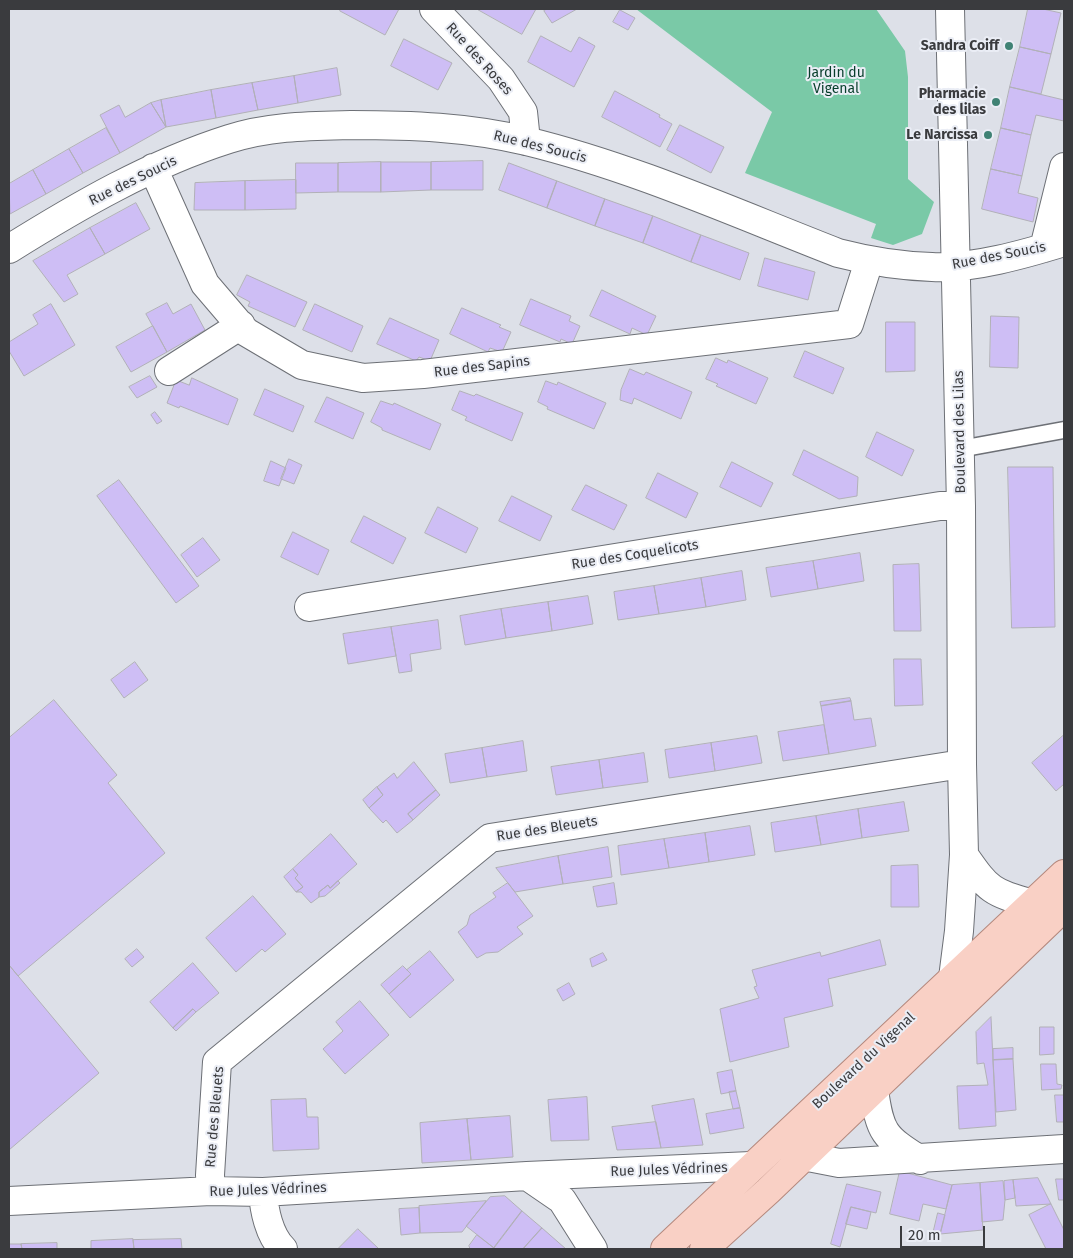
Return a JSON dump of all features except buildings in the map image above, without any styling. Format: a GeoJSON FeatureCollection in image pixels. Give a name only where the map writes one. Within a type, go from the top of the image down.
{"type":"FeatureCollection","features":[{"type":"Feature","properties":{"kind":"main road","name":"Boulevard du Vigenal"},"geometry":{"type":"LineString","coordinates":[[665,1249],[751,1166],[1064,874]]}},
{"type":"Feature","properties":{"kind":"main road","name":"Boulevard du Vigenal"},"geometry":{"type":"LineString","coordinates":[[704,1249],[874,1090],[979,986],[1064,907]]}},
{"type":"Feature","properties":{"kind":"street","name":"Rue des Roses"},"geometry":{"type":"LineString","coordinates":[[434,9],[501,79],[523,112],[526,141]]}},
{"type":"Feature","properties":{"kind":"street","name":"Boulevard des Lilas"},"geometry":{"type":"LineString","coordinates":[[950,9],[961,506],[964,856],[959,931],[953,978]]}},
{"type":"Feature","properties":{"kind":"street","name":"Rue des Soucis"},"geometry":{"type":"LineString","coordinates":[[15,245],[65,214],[153,168],[230,139],[285,126],[404,125],[472,131],[526,141],[614,166],[838,253],[869,261],[934,267],[970,264],[1054,245]]}},
{"type":"Feature","properties":{"kind":"street"},"geometry":{"type":"LineString","coordinates":[[1054,245],[1064,167]]}},
{"type":"Feature","properties":{"kind":"street","name":"Rue des Sapins"},"geometry":{"type":"LineString","coordinates":[[153,168],[205,284],[246,332],[302,365],[363,378],[423,374],[849,324],[869,261]]}},
{"type":"Feature","properties":{"kind":"street"},"geometry":{"type":"LineString","coordinates":[[169,371],[241,325]]}},
{"type":"Feature","properties":{"kind":"street","name":"Rue des Coquelicots"},"geometry":{"type":"LineString","coordinates":[[309,607],[940,506],[961,506]]}},
{"type":"Feature","properties":{"kind":"street","name":"Rue des Bleuets"},"geometry":{"type":"LineString","coordinates":[[211,1191],[210,1175],[217,1062],[490,838],[962,764]]}},
{"type":"Feature","properties":{"kind":"street"},"geometry":{"type":"LineString","coordinates":[[964,856],[984,884],[999,894],[1032,904]]}},
{"type":"Feature","properties":{"kind":"street"},"geometry":{"type":"LineString","coordinates":[[874,1090],[881,1124],[891,1142],[920,1160]]}},
{"type":"Feature","properties":{"kind":"street"},"geometry":{"type":"LineString","coordinates":[[803,1156],[839,1163],[920,1160],[1064,1149]]}},
{"type":"Feature","properties":{"kind":"street","name":"Rue Jules Védrines"},"geometry":{"type":"LineString","coordinates":[[9,1201],[211,1191],[263,1192],[527,1176],[751,1166]]}},
{"type":"Feature","properties":{"kind":"street"},"geometry":{"type":"LineString","coordinates":[[527,1176],[562,1200],[593,1249]]}},
{"type":"Feature","properties":{"kind":"street"},"geometry":{"type":"LineString","coordinates":[[263,1192],[264,1209],[278,1244],[282,1249]]}},
{"type":"Feature","properties":{"kind":"lane"},"geometry":{"type":"LineString","coordinates":[[960,449],[1064,430]]}},
{"type":"Feature","properties":{"kind":"green space","name":"Jardin du Vigenal"},"geometry":{"type":"Polygon","coordinates":[[[636,9],[876,9],[905,51],[908,77],[908,179],[934,202],[922,234],[893,245],[871,238],[876,224],[745,173],[772,112],[636,9]]]}},
{"type":"Feature","properties":{"kind":"place","name":"Sandra Coiff"},"geometry":{"type":"Point","coordinates":[1009,46]}},
{"type":"Feature","properties":{"kind":"place","name":"Pharmacie des lilas"},"geometry":{"type":"Point","coordinates":[996,102]}},
{"type":"Feature","properties":{"kind":"place","name":"Le Narcissa"},"geometry":{"type":"Point","coordinates":[988,135]}}]}
